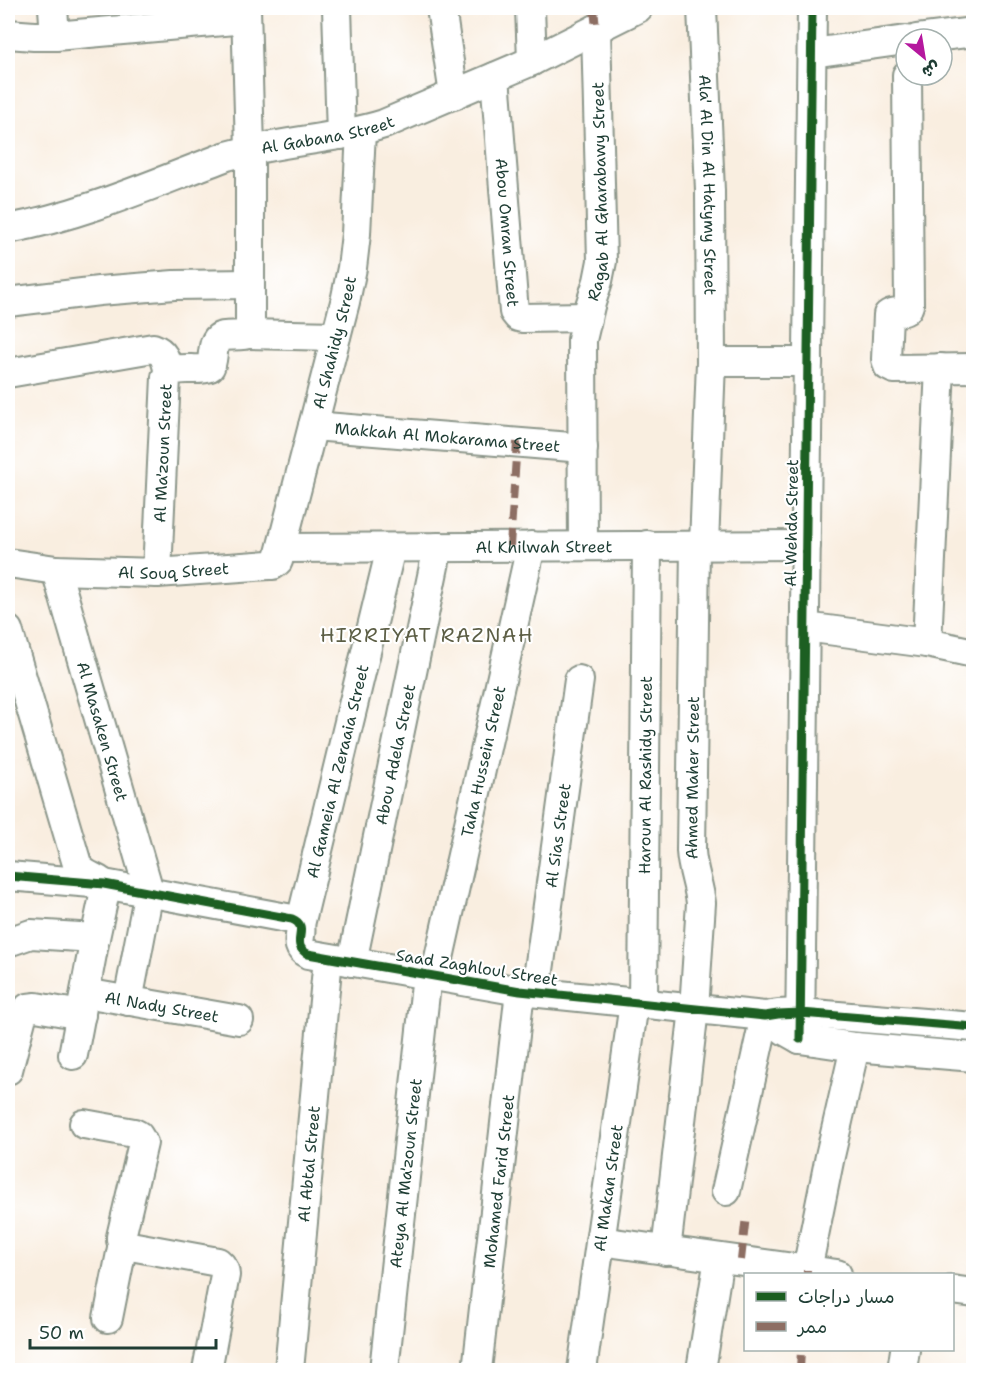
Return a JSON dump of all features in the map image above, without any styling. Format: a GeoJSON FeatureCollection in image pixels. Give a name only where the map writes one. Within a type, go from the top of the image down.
{"type":"FeatureCollection","features":[{"type":"Feature","properties":{"kind":"street"},"geometry":{"type":"LineString","coordinates":[[53,8],[55,36]]}},
{"type":"Feature","properties":{"kind":"street","name":"Al Shahidy Street"},"geometry":{"type":"LineString","coordinates":[[282,548],[336,336],[352,268],[356,234],[351,133],[337,8]]}},
{"type":"Feature","properties":{"kind":"street"},"geometry":{"type":"LineString","coordinates":[[441,8],[454,95]]}},
{"type":"Feature","properties":{"kind":"street"},"geometry":{"type":"LineString","coordinates":[[530,8],[532,61]]}},
{"type":"Feature","properties":{"kind":"street","name":"Al Gabana Street"},"geometry":{"type":"LineString","coordinates":[[8,229],[86,209],[250,149],[351,133],[384,124],[532,61],[638,8]]}},
{"type":"Feature","properties":{"kind":"street","name":"Ala' Al Din Al Hatymy Street"},"geometry":{"type":"LineString","coordinates":[[702,8],[710,191],[711,362]]}},
{"type":"Feature","properties":{"kind":"street","name":"Al Wehda Street"},"geometry":{"type":"LineString","coordinates":[[801,1026],[812,8]]}},
{"type":"Feature","properties":{"kind":"street"},"geometry":{"type":"LineString","coordinates":[[8,33],[55,36],[246,14],[250,149],[250,327],[247,334],[336,336]]}},
{"type":"Feature","properties":{"kind":"street","name":"Ragab Al Gharabawy Street"},"geometry":{"type":"LineString","coordinates":[[583,546],[582,340],[602,261],[596,29]]}},
{"type":"Feature","properties":{"kind":"street"},"geometry":{"type":"LineString","coordinates":[[954,34],[974,32]]}},
{"type":"Feature","properties":{"kind":"street"},"geometry":{"type":"LineString","coordinates":[[812,53],[894,42]]}},
{"type":"Feature","properties":{"kind":"street","name":"Abou Omran Street"},"geometry":{"type":"LineString","coordinates":[[495,77],[513,312],[522,318],[587,317]]}},
{"type":"Feature","properties":{"kind":"street"},"geometry":{"type":"LineString","coordinates":[[908,87],[909,305],[905,312],[892,312],[888,315],[886,359],[888,366],[894,369],[974,368]]}},
{"type":"Feature","properties":{"kind":"street"},"geometry":{"type":"LineString","coordinates":[[8,302],[174,285],[250,284]]}},
{"type":"Feature","properties":{"kind":"street","name":"Al Ma'zoun Street"},"geometry":{"type":"LineString","coordinates":[[157,573],[166,378],[175,370],[207,369],[212,364],[214,344],[217,338],[247,334]]}},
{"type":"Feature","properties":{"kind":"street"},"geometry":{"type":"LineString","coordinates":[[8,373],[153,348],[160,350],[165,356],[169,373]]}},
{"type":"Feature","properties":{"kind":"street"},"geometry":{"type":"LineString","coordinates":[[711,362],[808,362]]}},
{"type":"Feature","properties":{"kind":"street","name":"Ahmed Maher Street"},"geometry":{"type":"LineString","coordinates":[[666,1251],[694,1009],[701,903],[691,851],[699,545],[711,362]]}},
{"type":"Feature","properties":{"kind":"street"},"geometry":{"type":"LineString","coordinates":[[927,643],[940,368]]}},
{"type":"Feature","properties":{"kind":"street","name":"Makkah Al Mokarama Street"},"geometry":{"type":"LineString","coordinates":[[313,426],[583,448]]}},
{"type":"Feature","properties":{"kind":"street","name":"Haroun Al Rashidy Street"},"geometry":{"type":"LineString","coordinates":[[639,1003],[647,545]]}},
{"type":"Feature","properties":{"kind":"street","name":"Al Khilwah Street"},"geometry":{"type":"LineString","coordinates":[[282,548],[806,545]]}},
{"type":"Feature","properties":{"kind":"street","name":"Taha Hussein Street"},"geometry":{"type":"LineString","coordinates":[[431,976],[531,546]]}},
{"type":"Feature","properties":{"kind":"street","name":"Abou Adela Street"},"geometry":{"type":"LineString","coordinates":[[340,960],[438,547]]}},
{"type":"Feature","properties":{"kind":"street","name":"Al Souq Street"},"geometry":{"type":"LineString","coordinates":[[56,570],[157,573],[273,565],[278,561],[282,548]]}},
{"type":"Feature","properties":{"kind":"street","name":"Al Gameia Al Zeraaia Street"},"geometry":{"type":"LineString","coordinates":[[300,925],[391,548]]}},
{"type":"Feature","properties":{"kind":"street"},"geometry":{"type":"LineString","coordinates":[[8,563],[56,570]]}},
{"type":"Feature","properties":{"kind":"street","name":"Al Masaken Street"},"geometry":{"type":"LineString","coordinates":[[56,570],[148,891]]}},
{"type":"Feature","properties":{"kind":"street"},"geometry":{"type":"LineString","coordinates":[[805,627],[927,643],[974,653]]}},
{"type":"Feature","properties":{"kind":"street"},"geometry":{"type":"LineString","coordinates":[[10,644],[77,864],[83,873],[104,884],[106,891],[73,1055]]}},
{"type":"Feature","properties":{"kind":"street","name":"Al Sias Street"},"geometry":{"type":"LineString","coordinates":[[528,991],[579,680]]}},
{"type":"Feature","properties":{"kind":"street"},"geometry":{"type":"LineString","coordinates":[[8,876],[104,884],[148,891],[292,919],[300,925]]}},
{"type":"Feature","properties":{"kind":"street"},"geometry":{"type":"LineString","coordinates":[[128,1001],[148,891]]}},
{"type":"Feature","properties":{"kind":"street","name":"Saad Zaghloul Street"},"geometry":{"type":"LineString","coordinates":[[300,925],[298,944],[300,949],[308,954],[528,991],[765,1016],[778,1014],[801,1026],[855,1047],[972,1057]]}},
{"type":"Feature","properties":{"kind":"street"},"geometry":{"type":"LineString","coordinates":[[8,942],[31,934],[95,938]]}},
{"type":"Feature","properties":{"kind":"street","name":"Al Abtal Street"},"geometry":{"type":"LineString","coordinates":[[289,1371],[340,960]]}},
{"type":"Feature","properties":{"kind":"street","name":"Ateya Al Ma'zoun Street"},"geometry":{"type":"LineString","coordinates":[[384,1371],[431,976]]}},
{"type":"Feature","properties":{"kind":"street","name":"Mohamed Farid Street"},"geometry":{"type":"LineString","coordinates":[[477,1371],[528,991]]}},
{"type":"Feature","properties":{"kind":"street","name":"Al Nady Street"},"geometry":{"type":"LineString","coordinates":[[8,1070],[22,1016],[32,1006],[128,1001],[239,1020]]}},
{"type":"Feature","properties":{"kind":"street","name":"Al Makan Street"},"geometry":{"type":"LineString","coordinates":[[582,1371],[600,1241],[639,1003]]}},
{"type":"Feature","properties":{"kind":"street"},"geometry":{"type":"LineString","coordinates":[[726,1191],[765,1016]]}},
{"type":"Feature","properties":{"kind":"street","name":"Saad Zaghloul Street"},"geometry":{"type":"LineString","coordinates":[[801,1026],[972,1027]]}},
{"type":"Feature","properties":{"kind":"street"},"geometry":{"type":"LineString","coordinates":[[972,1027],[972,1057]]}},
{"type":"Feature","properties":{"kind":"street"},"geometry":{"type":"LineString","coordinates":[[807,1270],[855,1047]]}},
{"type":"Feature","properties":{"kind":"street"},"geometry":{"type":"LineString","coordinates":[[84,1124],[134,1133],[143,1143],[122,1237],[123,1243],[108,1318]]}},
{"type":"Feature","properties":{"kind":"street"},"geometry":{"type":"LineString","coordinates":[[600,1241],[825,1273]]}},
{"type":"Feature","properties":{"kind":"street"},"geometry":{"type":"LineString","coordinates":[[123,1243],[128,1246],[218,1262],[222,1265],[225,1275],[207,1371]]}},
{"type":"Feature","properties":{"kind":"street"},"geometry":{"type":"LineString","coordinates":[[701,1371],[720,1258]]}},
{"type":"Feature","properties":{"kind":"street"},"geometry":{"type":"LineString","coordinates":[[954,1290],[974,1293]]}},
{"type":"Feature","properties":{"kind":"street"},"geometry":{"type":"LineString","coordinates":[[902,1371],[905,1351]]}},
{"type":"Feature","properties":{"kind":"marked path"},"geometry":{"type":"LineString","coordinates":[[594,8],[596,29]]}},
{"type":"Feature","properties":{"kind":"marked path"},"geometry":{"type":"LineString","coordinates":[[510,546],[517,442]]}},
{"type":"Feature","properties":{"kind":"marked path"},"geometry":{"type":"LineString","coordinates":[[741,1260],[746,1216]]}},
{"type":"Feature","properties":{"kind":"marked path"},"geometry":{"type":"LineString","coordinates":[[800,1370],[801,1351]]}},
{"type":"Feature","properties":{"kind":"cycle path"},"geometry":{"type":"LineString","coordinates":[[800,1039],[812,8]]}},
{"type":"Feature","properties":{"kind":"cycle path"},"geometry":{"type":"LineString","coordinates":[[8,876],[104,884],[292,919],[300,926],[300,945],[302,950],[308,954],[520,991],[765,1016],[801,1013],[974,1027]]}},
{"type":"Feature","properties":{"kind":"district","name":"HIRRIYAT RAZNAH"},"geometry":{"type":"Point","coordinates":[427,635]}}]}
